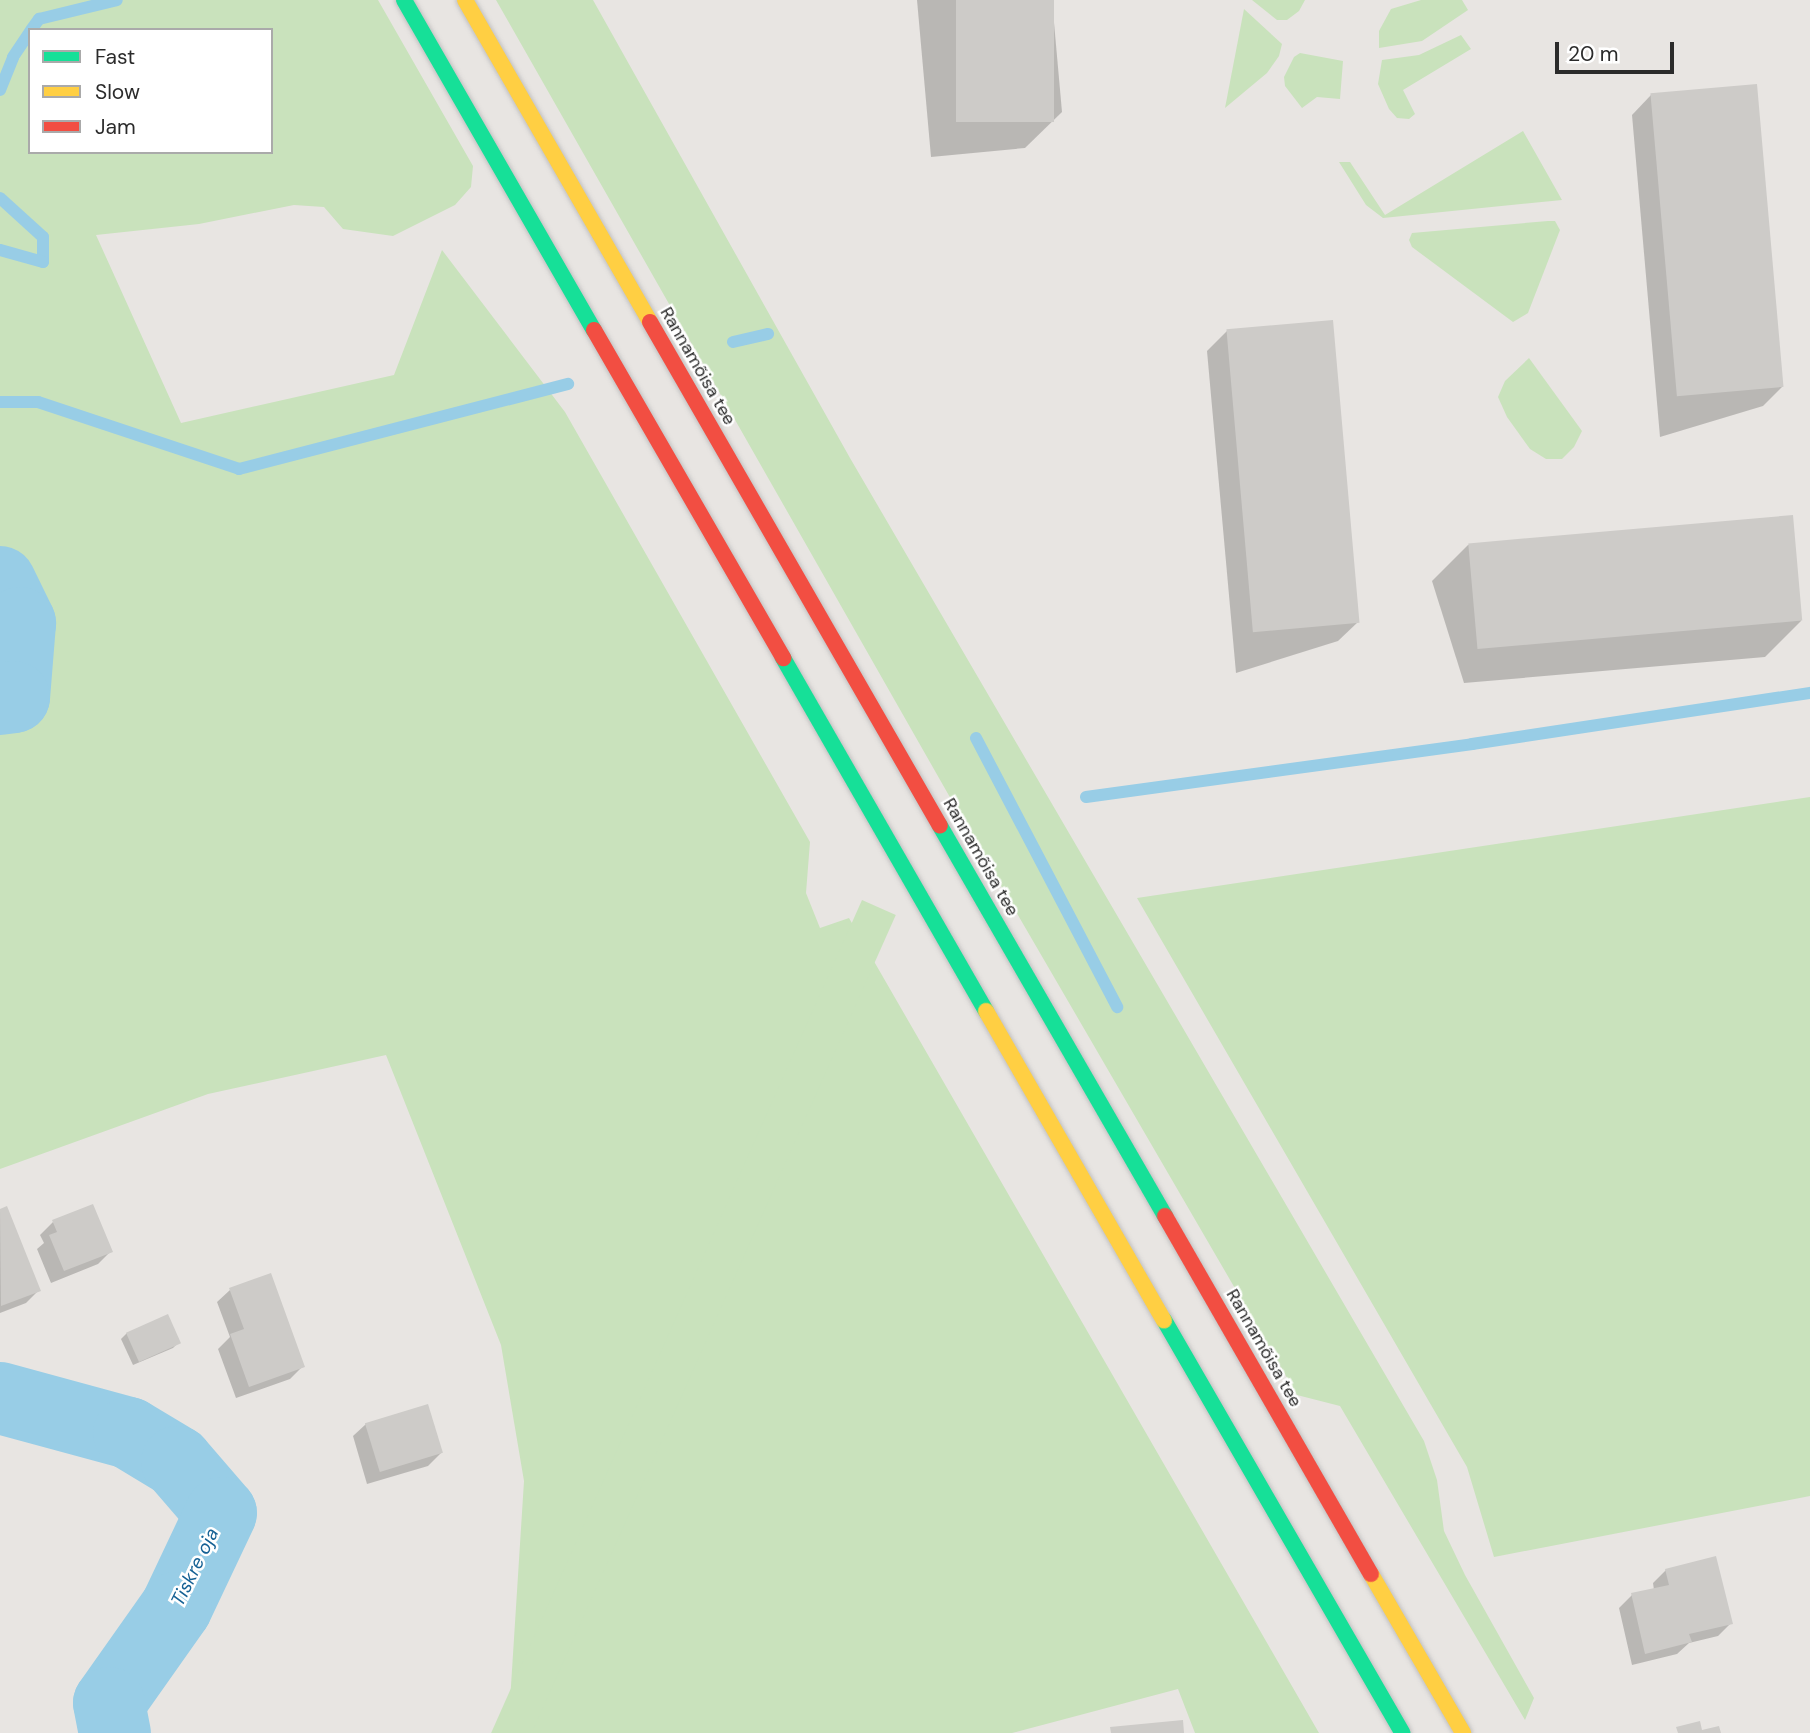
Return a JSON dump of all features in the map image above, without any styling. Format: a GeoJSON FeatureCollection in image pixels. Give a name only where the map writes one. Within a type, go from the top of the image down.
{"type":"FeatureCollection","features":[{"type":"Feature","properties":{"kind":"street"},"geometry":{"type":"LineString","coordinates":[[404,0],[1402,1733]]}},
{"type":"Feature","properties":{"kind":"street","name":"Rannamõisa tee"},"geometry":{"type":"LineString","coordinates":[[465,0],[1463,1733]]}},
{"type":"Feature","properties":{"kind":"green space"},"geometry":{"type":"Polygon","coordinates":[[[0,0],[378,0],[473,166],[471,187],[455,205],[393,236],[343,229],[324,207],[294,205],[199,224],[96,235],[181,423],[394,375],[442,250],[565,412],[810,842],[806,893],[820,928],[849,918],[1319,1733],[1195,1733],[1178,1689],[1012,1733],[508,1733],[524,1481],[501,1345],[386,1055],[208,1094],[0,1169],[0,0]]]}},
{"type":"Feature","properties":{"kind":"green space"},"geometry":{"type":"Polygon","coordinates":[[[496,0],[593,0],[850,458],[1424,1441],[1437,1480],[1444,1531],[1465,1575],[1534,1698],[1525,1720],[1340,1406],[1297,1395],[972,836],[496,0]]]}},
{"type":"Feature","properties":{"kind":"green space"},"geometry":{"type":"Polygon","coordinates":[[[1252,0],[1305,0],[1299,11],[1287,20],[1277,20],[1252,0]]]}},
{"type":"Feature","properties":{"kind":"green space"},"geometry":{"type":"Polygon","coordinates":[[[1421,0],[1462,0],[1468,10],[1422,41],[1379,48],[1379,31],[1391,9],[1421,0]]]}},
{"type":"Feature","properties":{"kind":"green space"},"geometry":{"type":"Polygon","coordinates":[[[1244,9],[1282,44],[1279,56],[1267,73],[1225,108],[1244,9]]]}},
{"type":"Feature","properties":{"kind":"green space"},"geometry":{"type":"Polygon","coordinates":[[[1461,35],[1471,49],[1403,90],[1415,114],[1409,119],[1397,118],[1389,109],[1378,84],[1382,60],[1419,55],[1461,35]]]}},
{"type":"Feature","properties":{"kind":"green space"},"geometry":{"type":"Polygon","coordinates":[[[1300,53],[1343,61],[1340,99],[1317,97],[1302,108],[1285,86],[1284,77],[1294,57],[1300,53]]]}},
{"type":"Feature","properties":{"kind":"green space"},"geometry":{"type":"Polygon","coordinates":[[[1523,131],[1562,200],[1383,218],[1366,205],[1339,162],[1350,162],[1385,215],[1523,131]]]}},
{"type":"Feature","properties":{"kind":"green space"},"geometry":{"type":"Polygon","coordinates":[[[1555,221],[1560,230],[1528,313],[1513,322],[1412,247],[1409,240],[1412,233],[1555,221]]]}},
{"type":"Feature","properties":{"kind":"green space"},"geometry":{"type":"Polygon","coordinates":[[[1529,358],[1582,431],[1574,447],[1562,459],[1546,459],[1530,449],[1507,417],[1498,397],[1505,381],[1529,358]]]}},
{"type":"Feature","properties":{"kind":"green space"},"geometry":{"type":"Polygon","coordinates":[[[1810,797],[1810,1496],[1494,1557],[1467,1467],[1137,898],[1810,797]]]}},
{"type":"Feature","properties":{"kind":"green space"},"geometry":{"type":"Polygon","coordinates":[[[862,900],[896,915],[532,1733],[491,1733],[862,900]]]}},
{"type":"Feature","properties":{"kind":"building"},"geometry":{"type":"Polygon","coordinates":[[[956,0],[1054,0],[1054,122],[956,122],[956,0]]]}},
{"type":"Feature","properties":{"kind":"building"},"geometry":{"type":"Polygon","coordinates":[[[1757,84],[1783,387],[1677,396],[1650,93],[1757,84]]]}},
{"type":"Feature","properties":{"kind":"building"},"geometry":{"type":"Polygon","coordinates":[[[1333,320],[1359,623],[1253,632],[1226,329],[1333,320]]]}},
{"type":"Feature","properties":{"kind":"building"},"geometry":{"type":"Polygon","coordinates":[[[1793,515],[1802,621],[1477,649],[1468,543],[1793,515]]]}},
{"type":"Feature","properties":{"kind":"building"},"geometry":{"type":"Polygon","coordinates":[[[93,1204],[113,1252],[64,1271],[49,1235],[57,1232],[52,1220],[93,1204]]]}},
{"type":"Feature","properties":{"kind":"building"},"geometry":{"type":"Polygon","coordinates":[[[7,1206],[41,1291],[1,1306],[0,1209],[7,1206]]]}},
{"type":"Feature","properties":{"kind":"building"},"geometry":{"type":"Polygon","coordinates":[[[271,1273],[305,1367],[249,1387],[230,1334],[244,1329],[229,1288],[271,1273]]]}},
{"type":"Feature","properties":{"kind":"building"},"geometry":{"type":"Polygon","coordinates":[[[168,1314],[181,1343],[139,1362],[126,1333],[168,1314]]]}},
{"type":"Feature","properties":{"kind":"building"},"geometry":{"type":"Polygon","coordinates":[[[428,1404],[443,1453],[380,1472],[365,1423],[428,1404]]]}},
{"type":"Feature","properties":{"kind":"building"},"geometry":{"type":"Polygon","coordinates":[[[1716,1556],[1733,1624],[1689,1634],[1692,1642],[1645,1654],[1631,1593],[1669,1585],[1665,1569],[1716,1556]]]}},
{"type":"Feature","properties":{"kind":"building"},"geometry":{"type":"Polygon","coordinates":[[[1183,1720],[1184,1733],[1111,1733],[1110,1727],[1183,1720]]]}},
{"type":"Feature","properties":{"kind":"building"},"geometry":{"type":"Polygon","coordinates":[[[1700,1721],[1702,1730],[1719,1726],[1721,1733],[1678,1733],[1676,1727],[1700,1721]]]}},
{"type":"Feature","properties":{"kind":"waterway","name":"Tiskre oja"},"geometry":{"type":"LineString","coordinates":[[32,28],[39,19],[117,0]]}},
{"type":"Feature","properties":{"kind":"waterway","name":"Tiskre oja"},"geometry":{"type":"LineString","coordinates":[[0,90],[13,57],[28,35]]}},
{"type":"Feature","properties":{"kind":"waterway","name":"Tiskre oja"},"geometry":{"type":"LineString","coordinates":[[0,198],[43,237],[43,262],[0,250]]}},
{"type":"Feature","properties":{"kind":"waterway"},"geometry":{"type":"LineString","coordinates":[[733,342],[768,334]]}},
{"type":"Feature","properties":{"kind":"waterway"},"geometry":{"type":"LineString","coordinates":[[0,402],[38,402],[239,469],[568,384]]}},
{"type":"Feature","properties":{"kind":"waterway","name":"Tiskre oja"},"geometry":{"type":"LineString","coordinates":[[0,582],[20,623],[14,697],[0,699]]}},
{"type":"Feature","properties":{"kind":"waterway"},"geometry":{"type":"LineString","coordinates":[[1086,797],[1472,744],[1810,693]]}},
{"type":"Feature","properties":{"kind":"waterway"},"geometry":{"type":"LineString","coordinates":[[976,738],[1117,1007]]}},
{"type":"Feature","properties":{"kind":"waterway","name":"Tiskre oja"},"geometry":{"type":"LineString","coordinates":[[0,1398],[129,1433],[177,1462],[221,1513],[176,1608],[109,1703],[115,1733]]}},
{"type":"Feature","properties":{"kind":"traffic: fast"},"geometry":{"type":"LineString","coordinates":[[404,0],[594,330]]}},
{"type":"Feature","properties":{"kind":"traffic: fast"},"geometry":{"type":"LineString","coordinates":[[783,658],[986,1011]]}},
{"type":"Feature","properties":{"kind":"traffic: fast"},"geometry":{"type":"LineString","coordinates":[[940,826],[1165,1216]]}},
{"type":"Feature","properties":{"kind":"traffic: fast"},"geometry":{"type":"LineString","coordinates":[[1164,1320],[1402,1733]]}},
{"type":"Feature","properties":{"kind":"traffic: slow"},"geometry":{"type":"LineString","coordinates":[[465,0],[650,322]]}},
{"type":"Feature","properties":{"kind":"traffic: slow"},"geometry":{"type":"LineString","coordinates":[[986,1011],[1164,1320]]}},
{"type":"Feature","properties":{"kind":"traffic: slow"},"geometry":{"type":"LineString","coordinates":[[1371,1574],[1463,1733]]}},
{"type":"Feature","properties":{"kind":"traffic: jam"},"geometry":{"type":"LineString","coordinates":[[650,322],[940,826]]}},
{"type":"Feature","properties":{"kind":"traffic: jam"},"geometry":{"type":"LineString","coordinates":[[594,330],[783,658]]}},
{"type":"Feature","properties":{"kind":"traffic: jam"},"geometry":{"type":"LineString","coordinates":[[1165,1216],[1371,1574]]}}]}
